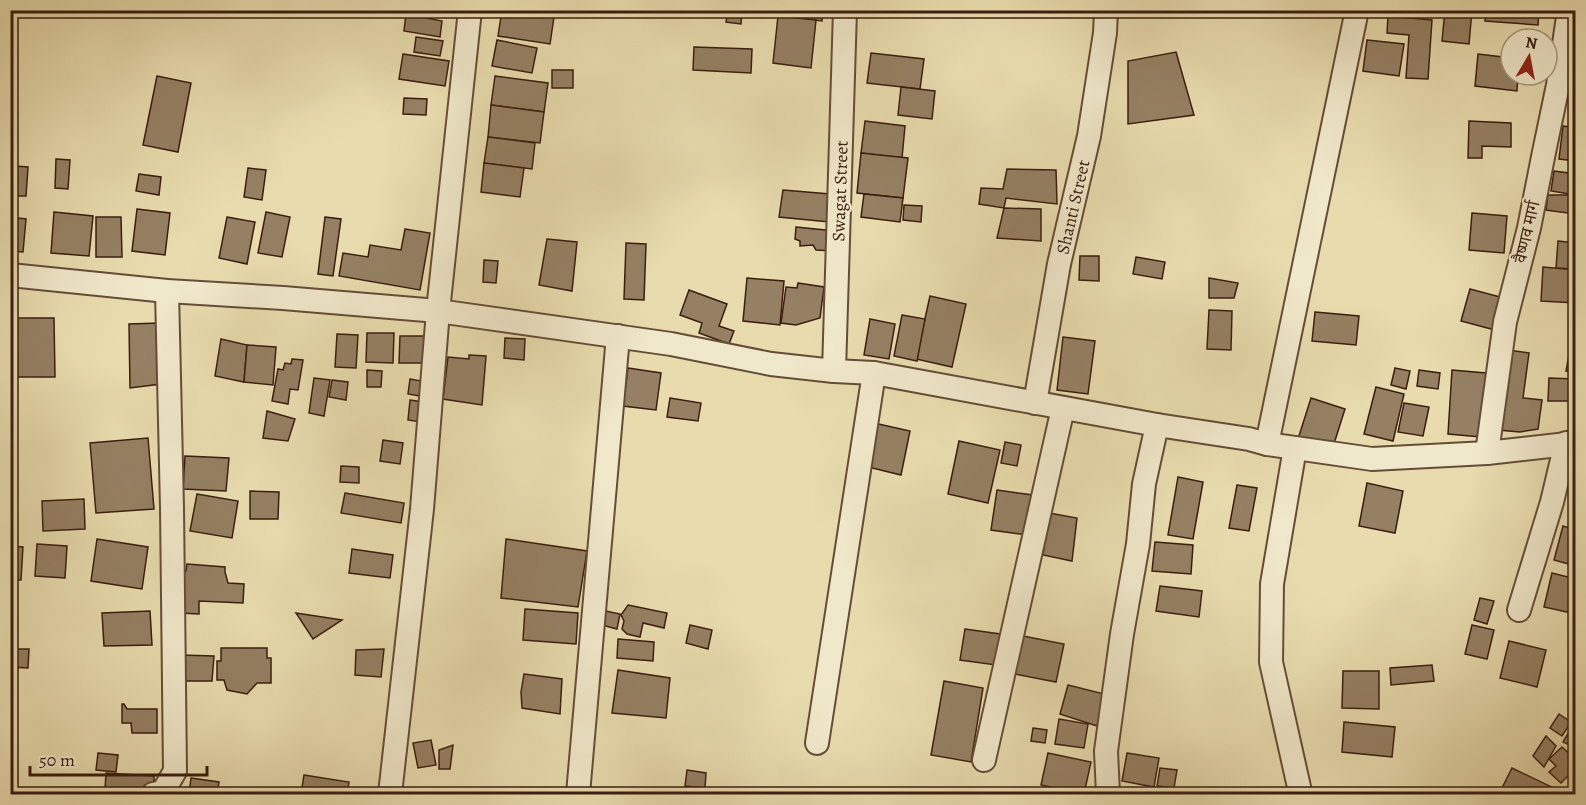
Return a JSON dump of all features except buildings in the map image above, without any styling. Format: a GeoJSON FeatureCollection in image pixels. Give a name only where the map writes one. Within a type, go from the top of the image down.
{"type":"FeatureCollection","features":[{"type":"Feature","properties":{"kind":"street"},"geometry":{"type":"LineString","coordinates":[[390,795],[422,509],[438,311],[470,10]]}},
{"type":"Feature","properties":{"kind":"street","name":"Swagat Street"},"geometry":{"type":"LineString","coordinates":[[834,371],[845,10]]}},
{"type":"Feature","properties":{"kind":"street","name":"Shanti Street"},"geometry":{"type":"LineString","coordinates":[[1035,403],[1059,264],[1089,136],[1105,33],[1106,10]]}},
{"type":"Feature","properties":{"kind":"street"},"geometry":{"type":"LineString","coordinates":[[1267,444],[1357,10]]}},
{"type":"Feature","properties":{"kind":"street","name":"वैष्णव मार्ग"},"geometry":{"type":"LineString","coordinates":[[1487,453],[1505,322],[1539,181],[1558,86],[1569,10]]}},
{"type":"Feature","properties":{"kind":"street"},"geometry":{"type":"LineString","coordinates":[[10,275],[167,291],[438,311],[671,344],[771,364],[874,373],[1156,425],[1372,459],[1487,453],[1571,443],[1519,609]]}},
{"type":"Feature","properties":{"kind":"street"},"geometry":{"type":"LineString","coordinates":[[153,795],[163,792],[174,771],[172,508],[167,291]]}},
{"type":"Feature","properties":{"kind":"street"},"geometry":{"type":"LineString","coordinates":[[578,795],[618,336]]}},
{"type":"Feature","properties":{"kind":"street"},"geometry":{"type":"LineString","coordinates":[[817,743],[874,373]]}},
{"type":"Feature","properties":{"kind":"street"},"geometry":{"type":"LineString","coordinates":[[984,760],[1063,408]]}},
{"type":"Feature","properties":{"kind":"street"},"geometry":{"type":"LineString","coordinates":[[1108,795],[1106,751],[1122,634],[1138,543],[1143,484],[1156,425]]}},
{"type":"Feature","properties":{"kind":"street"},"geometry":{"type":"LineString","coordinates":[[1295,448],[1272,584],[1271,662],[1299,787]]}}]}
